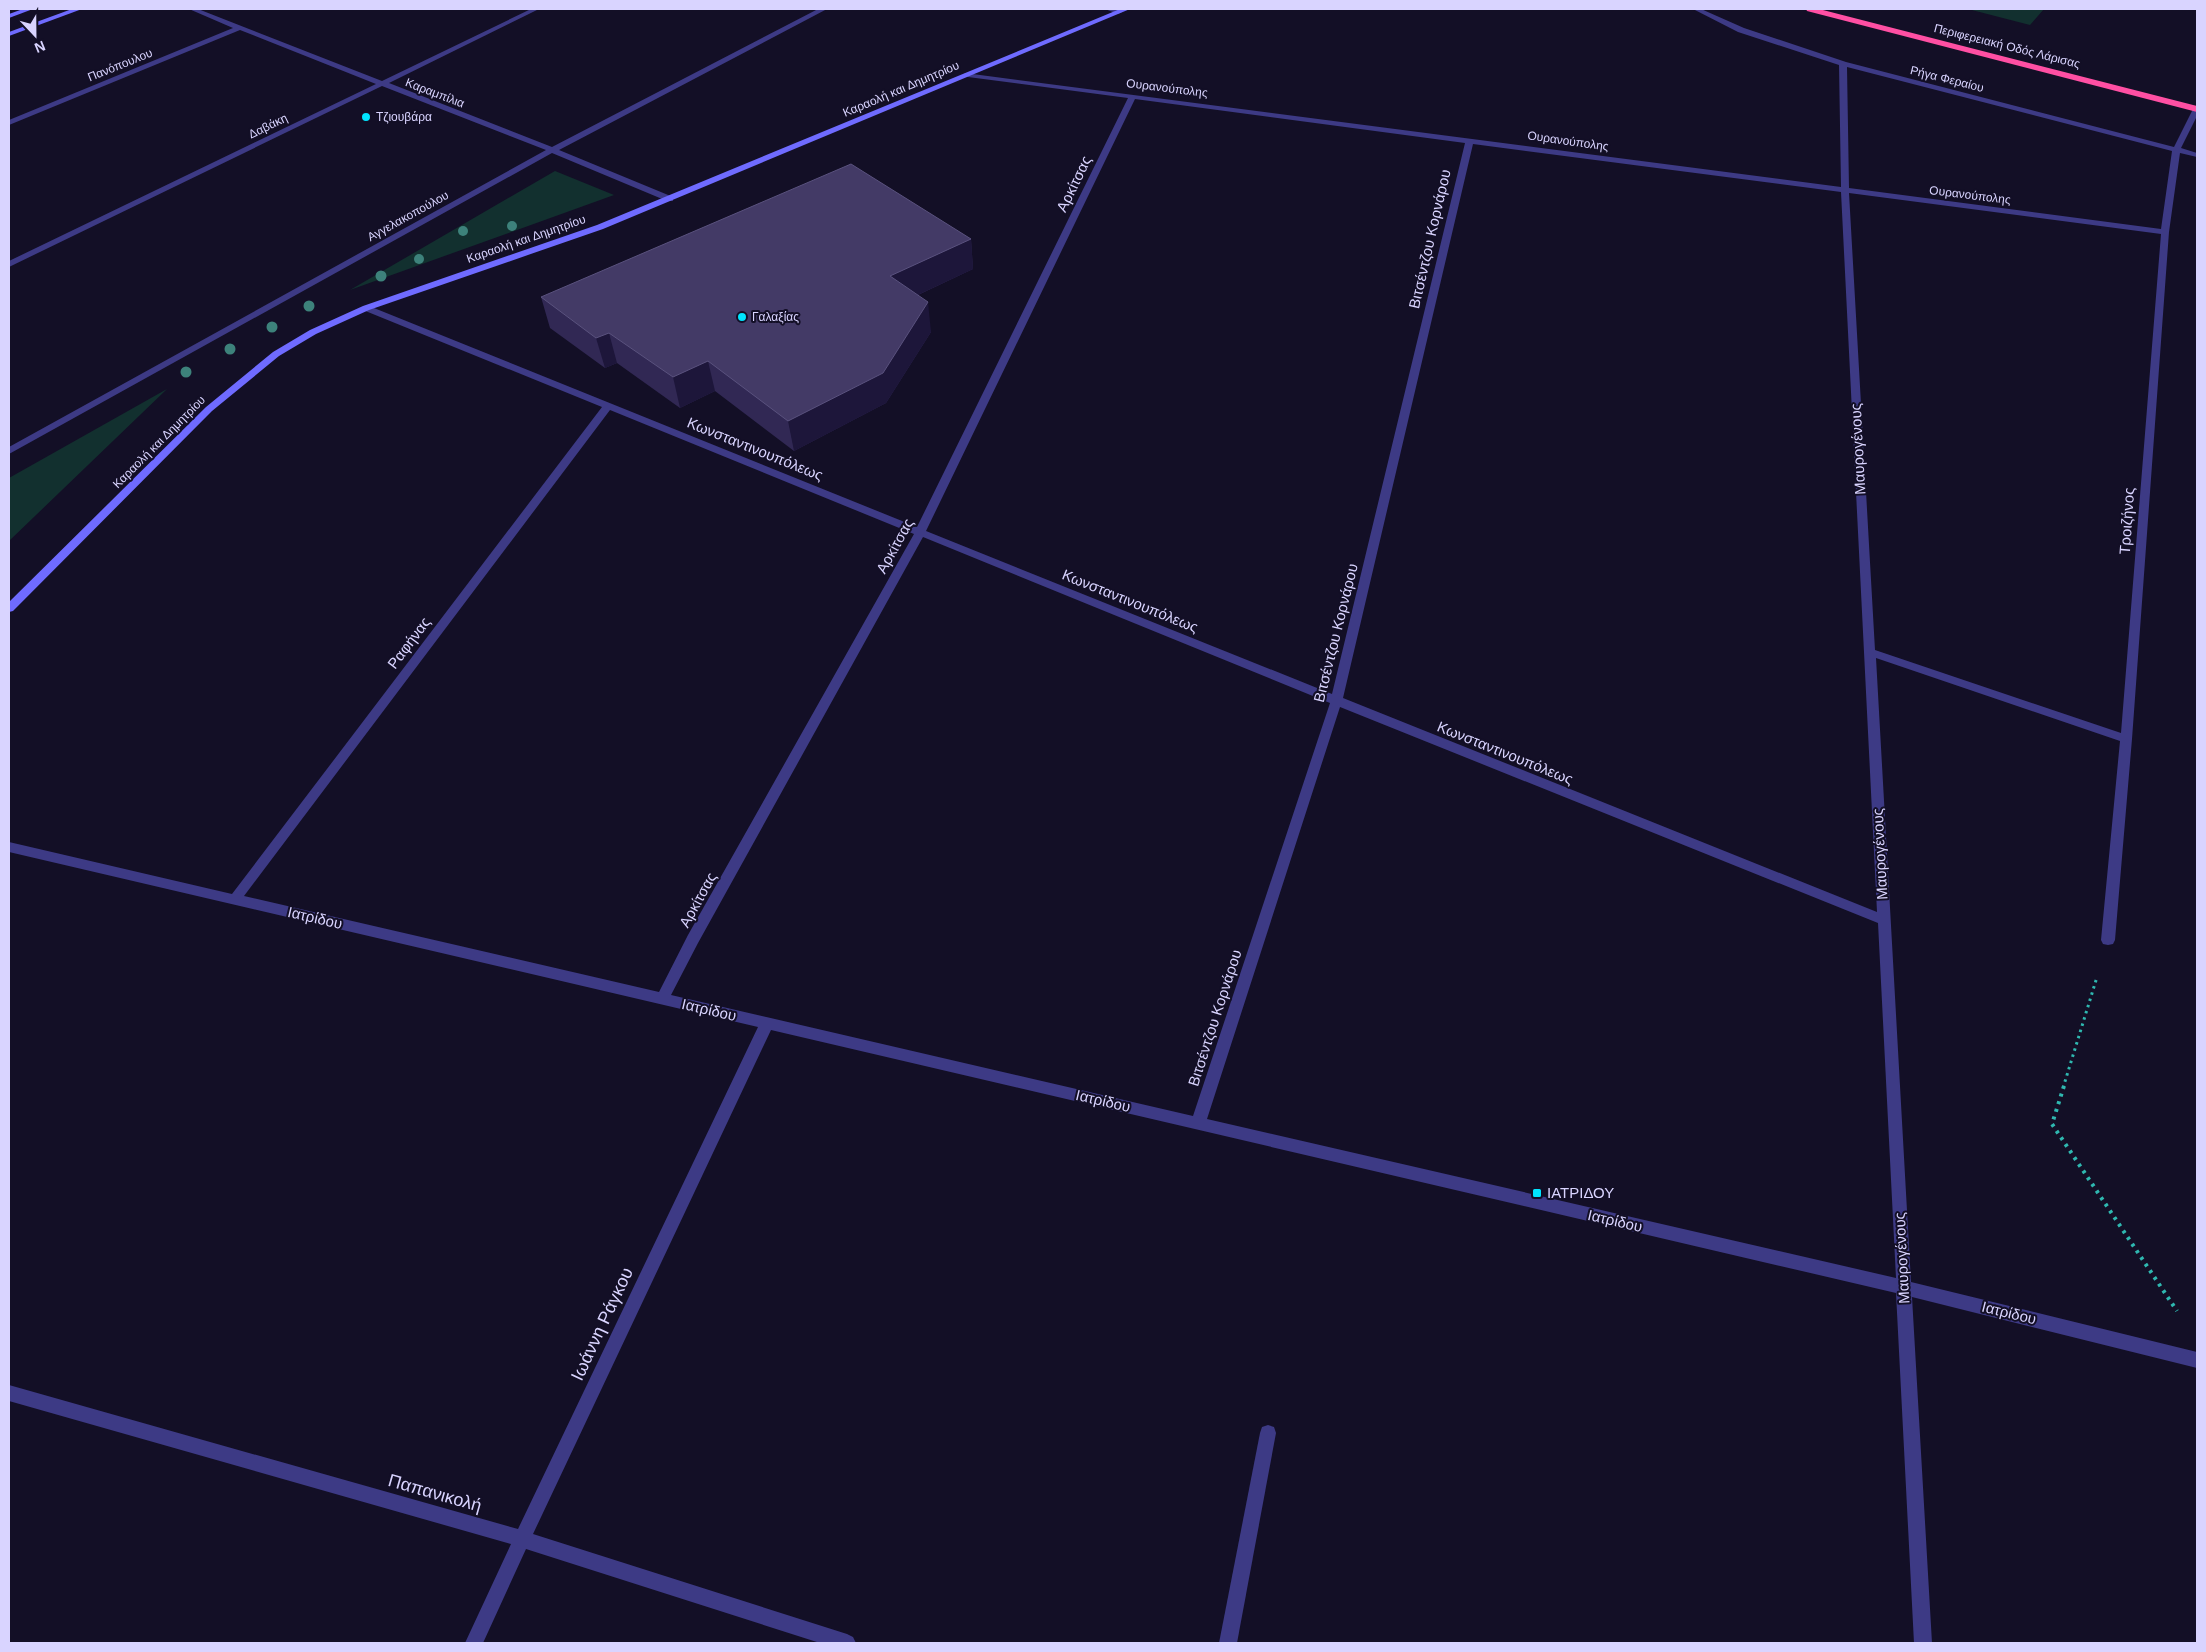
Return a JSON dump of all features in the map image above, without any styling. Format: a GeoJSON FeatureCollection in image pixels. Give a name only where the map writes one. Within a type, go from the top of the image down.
{"type":"FeatureCollection","features":[{"type":"Feature","properties":{"kind":"highway","name":"Περιφερειακή Οδός Λάρισας"},"geometry":{"type":"LineString","coordinates":[[1810,9],[2197,109]]}},
{"type":"Feature","properties":{"kind":"street"},"geometry":{"type":"LineString","coordinates":[[9,16],[29,9]]}},
{"type":"Feature","properties":{"kind":"street"},"geometry":{"type":"LineString","coordinates":[[9,34],[78,9]]}},
{"type":"Feature","properties":{"kind":"street","name":"Καραμπίλια"},"geometry":{"type":"LineString","coordinates":[[192,9],[552,150],[670,199]]}},
{"type":"Feature","properties":{"kind":"street","name":"Δαβάκη"},"geometry":{"type":"LineString","coordinates":[[9,264],[536,9]]}},
{"type":"Feature","properties":{"kind":"street","name":"Αγγελακοπούλου"},"geometry":{"type":"LineString","coordinates":[[9,451],[552,150],[823,9]]}},
{"type":"Feature","properties":{"kind":"street"},"geometry":{"type":"LineString","coordinates":[[1109,9],[1122,10]]}},
{"type":"Feature","properties":{"kind":"street","name":"Ρήγα Φεραίου"},"geometry":{"type":"LineString","coordinates":[[1696,9],[1741,30],[1843,64],[2197,155]]}},
{"type":"Feature","properties":{"kind":"street","name":"Καραολή και Δημητρίου"},"geometry":{"type":"LineString","coordinates":[[9,608],[209,409],[276,354],[314,332],[366,308],[600,227],[1122,10]]}},
{"type":"Feature","properties":{"kind":"street","name":"Πανόπουλου"},"geometry":{"type":"LineString","coordinates":[[9,123],[239,28]]}},
{"type":"Feature","properties":{"kind":"street","name":"Μαυρογένους"},"geometry":{"type":"LineString","coordinates":[[1843,64],[1845,192],[1922,1643]]}},
{"type":"Feature","properties":{"kind":"street","name":"Ουρανούπολης"},"geometry":{"type":"LineString","coordinates":[[968,74],[1470,140],[1845,192],[2165,232]]}},
{"type":"Feature","properties":{"kind":"street","name":"Αρκίτσας"},"geometry":{"type":"LineString","coordinates":[[662,999],[693,939],[921,531],[1133,96]]}},
{"type":"Feature","properties":{"kind":"street","name":"Τρoιζήνος"},"geometry":{"type":"LineString","coordinates":[[2108,940],[2126,739],[2165,232],[2176,150],[2197,109]]}},
{"type":"Feature","properties":{"kind":"street","name":"Βιτσέντζου Κορνάρου"},"geometry":{"type":"LineString","coordinates":[[1198,1123],[1336,702],[1470,140]]}},
{"type":"Feature","properties":{"kind":"street","name":"Κωνσταντινουπόλεως"},"geometry":{"type":"LineString","coordinates":[[366,308],[921,531],[1336,702],[1884,920]]}},
{"type":"Feature","properties":{"kind":"street","name":"Ραφήνας"},"geometry":{"type":"LineString","coordinates":[[235,899],[608,406]]}},
{"type":"Feature","properties":{"kind":"street"},"geometry":{"type":"LineString","coordinates":[[1869,652],[2126,739]]}},
{"type":"Feature","properties":{"kind":"street","name":"Ιατρίδου"},"geometry":{"type":"LineString","coordinates":[[9,847],[1903,1287],[2197,1360]]}},
{"type":"Feature","properties":{"kind":"street","name":"Ιωάννη Ράγκου"},"geometry":{"type":"LineString","coordinates":[[474,1643],[767,1023]]}},
{"type":"Feature","properties":{"kind":"street","name":"Παπανικολή"},"geometry":{"type":"LineString","coordinates":[[9,1393],[522,1539],[847,1643]]}},
{"type":"Feature","properties":{"kind":"street"},"geometry":{"type":"LineString","coordinates":[[1228,1643],[1268,1433]]}},
{"type":"Feature","properties":{"kind":"path"},"geometry":{"type":"LineString","coordinates":[[2108,940],[2052,1124],[2181,1317]]}},
{"type":"Feature","properties":{"kind":"green space"},"geometry":{"type":"Polygon","coordinates":[[[1968,9],[2044,9],[2030,25],[1968,9]]]}},
{"type":"Feature","properties":{"kind":"green space"},"geometry":{"type":"Polygon","coordinates":[[[555,171],[614,195],[350,290],[555,171]]]}},
{"type":"Feature","properties":{"kind":"green space"},"geometry":{"type":"Polygon","coordinates":[[[167,389],[9,541],[9,478],[167,389]]]}},
{"type":"Feature","properties":{"kind":"building","name":"Γαλαξίας"},"geometry":{"type":"Polygon","coordinates":[[[851,164],[971,239],[890,276],[928,302],[883,373],[788,421],[708,361],[673,377],[609,333],[596,338],[541,297],[851,164]]]}},
{"type":"Feature","properties":{"kind":"place","name":"Τζιουβάρα"},"geometry":{"type":"Point","coordinates":[366,117]}},
{"type":"Feature","properties":{"kind":"place","name":"Γαλαξίας"},"geometry":{"type":"Point","coordinates":[742,317]}},
{"type":"Feature","properties":{"kind":"place","name":"ΙΑΤΡΙΔΟΥ"},"geometry":{"type":"Point","coordinates":[1537,1193]}}]}
